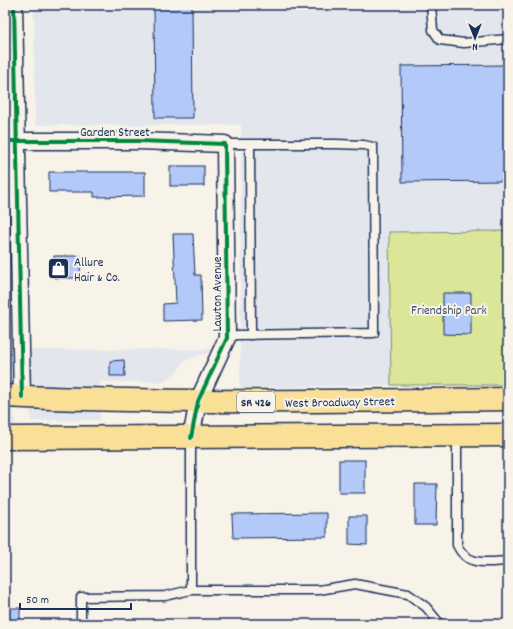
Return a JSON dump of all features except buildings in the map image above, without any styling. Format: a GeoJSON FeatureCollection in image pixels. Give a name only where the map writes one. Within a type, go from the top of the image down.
{"type":"FeatureCollection","features":[{"type":"Feature","properties":{"kind":"main road","name":"West Broadway Street"},"geometry":{"type":"LineString","coordinates":[[13,396],[198,401],[508,398]]}},
{"type":"Feature","properties":{"kind":"main road"},"geometry":{"type":"LineString","coordinates":[[5,438],[508,435]]}},
{"type":"Feature","properties":{"kind":"street"},"geometry":{"type":"LineString","coordinates":[[13,396],[11,141],[14,5]]}},
{"type":"Feature","properties":{"kind":"street","name":"Garden Street"},"geometry":{"type":"LineString","coordinates":[[11,141],[138,141],[225,144]]}},
{"type":"Feature","properties":{"kind":"street","name":"Lawton Avenue"},"geometry":{"type":"LineString","coordinates":[[191,438],[198,401],[227,338],[225,144]]}},
{"type":"Feature","properties":{"kind":"lane"},"geometry":{"type":"LineString","coordinates":[[431,5],[433,30],[440,40],[464,43],[508,39]]}},
{"type":"Feature","properties":{"kind":"lane"},"geometry":{"type":"LineString","coordinates":[[225,144],[336,144],[364,145],[373,147],[374,333],[237,335],[227,338]]}},
{"type":"Feature","properties":{"kind":"lane"},"geometry":{"type":"LineString","coordinates":[[250,145],[251,335]]}},
{"type":"Feature","properties":{"kind":"lane"},"geometry":{"type":"LineString","coordinates":[[456,435],[457,545],[461,554],[468,560],[508,561]]}},
{"type":"Feature","properties":{"kind":"lane"},"geometry":{"type":"LineString","coordinates":[[191,438],[191,590]]}},
{"type":"Feature","properties":{"kind":"lane"},"geometry":{"type":"LineString","coordinates":[[81,624],[81,597],[165,596],[191,590],[319,590],[355,584],[408,594],[426,607],[440,624]]}},
{"type":"Feature","properties":{"kind":"shaded area"},"geometry":{"type":"Polygon","coordinates":[[[34,5],[508,5],[508,231],[389,232],[391,385],[240,388],[241,125],[35,125],[34,5]]]}},
{"type":"Feature","properties":{"kind":"shaded area"},"geometry":{"type":"Polygon","coordinates":[[[13,349],[15,430],[5,430],[5,350],[13,349]]]}},
{"type":"Feature","properties":{"kind":"shaded area"},"geometry":{"type":"Polygon","coordinates":[[[219,349],[184,361],[178,371],[163,382],[100,382],[100,420],[31,421],[29,350],[219,349]]]}},
{"type":"Feature","properties":{"kind":"green space","name":"Friendship Park"},"geometry":{"type":"Polygon","coordinates":[[[508,231],[508,385],[391,385],[389,232],[508,231]]]}},
{"type":"Feature","properties":{"kind":"cycle path"},"geometry":{"type":"LineString","coordinates":[[14,5],[22,397]]}},
{"type":"Feature","properties":{"kind":"cycle path"},"geometry":{"type":"LineString","coordinates":[[5,141],[138,141],[225,144],[227,338],[198,401],[191,438]]}},
{"type":"Feature","properties":{"kind":"place","name":"Allure Hair & Co."},"geometry":{"type":"Point","coordinates":[58,268]}}]}
